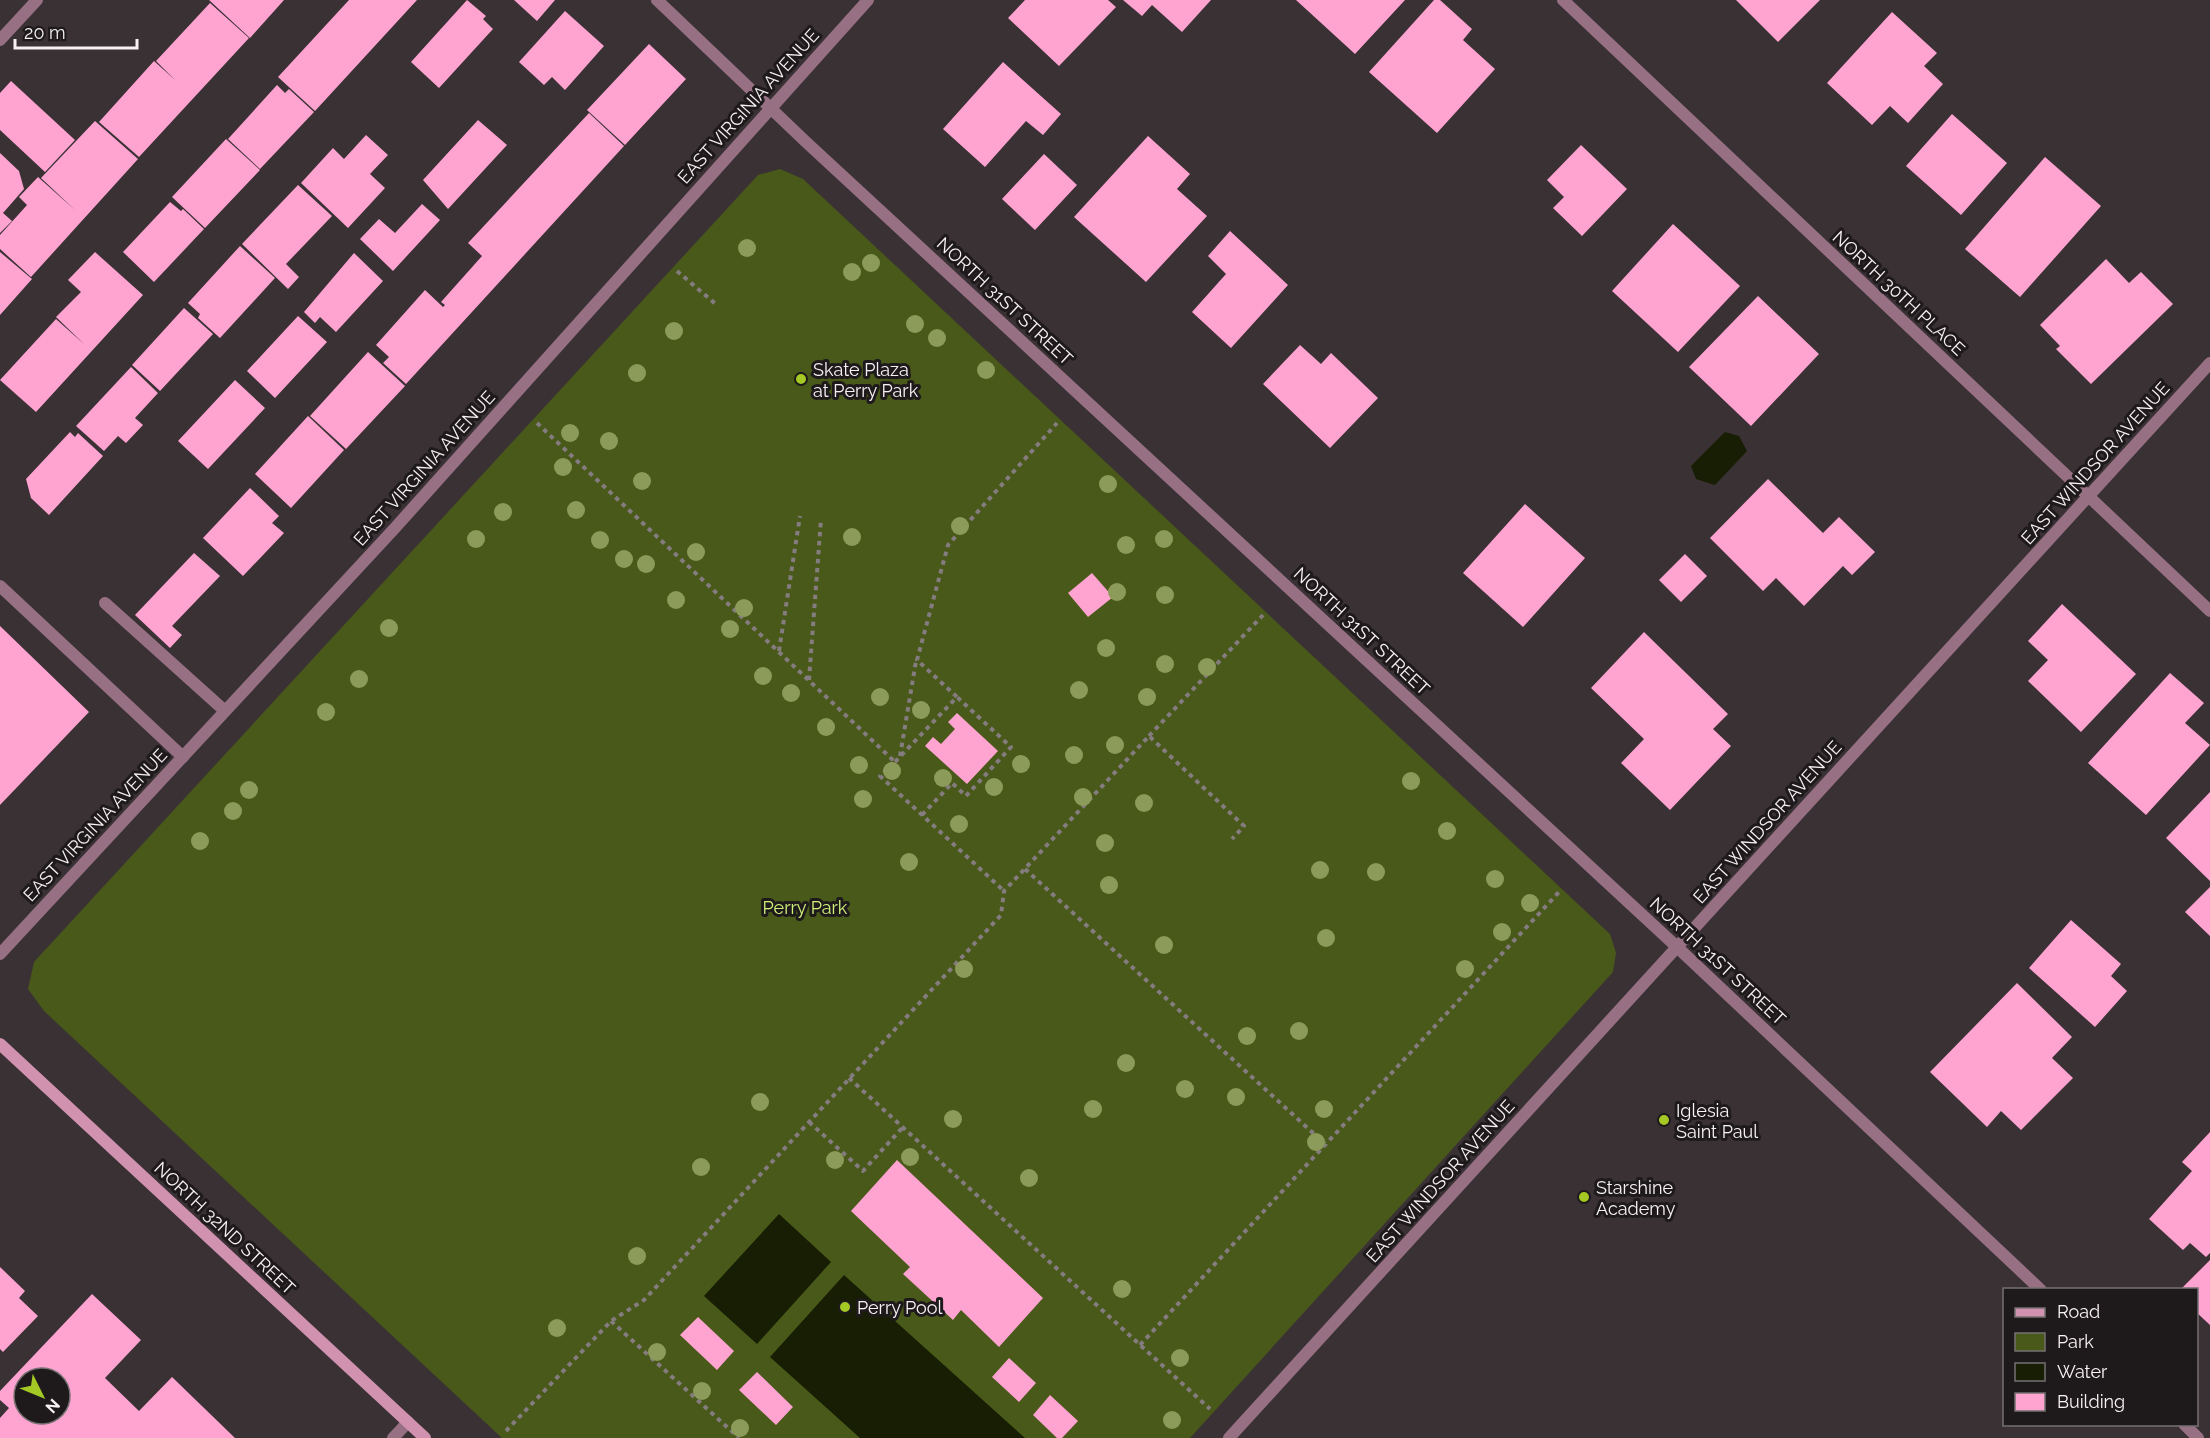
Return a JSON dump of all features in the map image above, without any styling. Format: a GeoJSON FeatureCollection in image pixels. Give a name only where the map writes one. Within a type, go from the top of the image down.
{"type":"FeatureCollection","features":[{"type":"Feature","properties":{"kind":"main road","name":"NORTH 32ND STREET"},"geometry":{"type":"LineString","coordinates":[[0,1044],[425,1438]]}},
{"type":"Feature","properties":{"kind":"street"},"geometry":{"type":"LineString","coordinates":[[0,40],[37,0]]}},
{"type":"Feature","properties":{"kind":"street","name":"NORTH 31ST STREET"},"geometry":{"type":"LineString","coordinates":[[657,0],[770,109],[1677,946],[2039,1288]]}},
{"type":"Feature","properties":{"kind":"street","name":"EAST VIRGINIA AVENUE"},"geometry":{"type":"LineString","coordinates":[[0,954],[394,529],[868,0]]}},
{"type":"Feature","properties":{"kind":"street","name":"NORTH 30TH PLACE"},"geometry":{"type":"LineString","coordinates":[[1563,0],[2210,611]]}},
{"type":"Feature","properties":{"kind":"street","name":"EAST WINDSOR AVENUE"},"geometry":{"type":"LineString","coordinates":[[1229,1438],[2210,363]]}},
{"type":"Feature","properties":{"kind":"street"},"geometry":{"type":"LineString","coordinates":[[0,586],[183,757]]}},
{"type":"Feature","properties":{"kind":"street"},"geometry":{"type":"LineString","coordinates":[[105,603],[225,711]]}},
{"type":"Feature","properties":{"kind":"street"},"geometry":{"type":"LineString","coordinates":[[393,1438],[408,1422]]}},
{"type":"Feature","properties":{"kind":"street"},"geometry":{"type":"LineString","coordinates":[[2185,1426],[2198,1438]]}},
{"type":"Feature","properties":{"kind":"path"},"geometry":{"type":"LineString","coordinates":[[677,271],[718,306]]}},
{"type":"Feature","properties":{"kind":"path"},"geometry":{"type":"LineString","coordinates":[[537,423],[895,762]]}},
{"type":"Feature","properties":{"kind":"path"},"geometry":{"type":"LineString","coordinates":[[900,756],[917,660],[948,545],[1057,423]]}},
{"type":"Feature","properties":{"kind":"path"},"geometry":{"type":"LineString","coordinates":[[779,652],[800,516]]}},
{"type":"Feature","properties":{"kind":"path"},"geometry":{"type":"LineString","coordinates":[[809,680],[821,519]]}},
{"type":"Feature","properties":{"kind":"path"},"geometry":{"type":"LineString","coordinates":[[506,1431],[611,1321],[644,1300],[1001,915],[1004,891],[1263,615]]}},
{"type":"Feature","properties":{"kind":"path"},"geometry":{"type":"LineString","coordinates":[[917,660],[1011,747],[966,795],[952,783],[922,815]]}},
{"type":"Feature","properties":{"kind":"path"},"geometry":{"type":"LineString","coordinates":[[957,697],[880,776],[1004,891]]}},
{"type":"Feature","properties":{"kind":"path"},"geometry":{"type":"LineString","coordinates":[[1149,736],[1244,826],[1232,839]]}},
{"type":"Feature","properties":{"kind":"path"},"geometry":{"type":"LineString","coordinates":[[1025,869],[1325,1144]]}},
{"type":"Feature","properties":{"kind":"path"},"geometry":{"type":"LineString","coordinates":[[1140,1345],[1558,892]]}},
{"type":"Feature","properties":{"kind":"path"},"geometry":{"type":"LineString","coordinates":[[849,1078],[1210,1409]]}},
{"type":"Feature","properties":{"kind":"path"},"geometry":{"type":"LineString","coordinates":[[809,1122],[863,1171],[903,1127]]}},
{"type":"Feature","properties":{"kind":"path"},"geometry":{"type":"LineString","coordinates":[[611,1321],[739,1438]]}},
{"type":"Feature","properties":{"kind":"green space","name":"Perry Park"},"geometry":{"type":"Polygon","coordinates":[[[780,169],[803,179],[1610,934],[1616,953],[1613,972],[1190,1438],[502,1438],[44,1011],[28,989],[34,962],[758,175],[780,169]]]}},
{"type":"Feature","properties":{"kind":"water"},"geometry":{"type":"Polygon","coordinates":[[[1725,432],[1739,436],[1747,451],[1715,485],[1696,479],[1691,466],[1725,432]]]}},
{"type":"Feature","properties":{"kind":"water"},"geometry":{"type":"Polygon","coordinates":[[[779,1214],[831,1262],[757,1344],[704,1296],[779,1214]]]}},
{"type":"Feature","properties":{"kind":"water"},"geometry":{"type":"Polygon","coordinates":[[[844,1275],[1025,1438],[860,1438],[770,1357],[844,1275]]]}},
{"type":"Feature","properties":{"kind":"building"},"geometry":{"type":"Polygon","coordinates":[[[209,0],[284,0],[250,38],[209,0]]]}},
{"type":"Feature","properties":{"kind":"building"},"geometry":{"type":"Polygon","coordinates":[[[349,0],[417,0],[315,111],[278,77],[349,0]]]}},
{"type":"Feature","properties":{"kind":"building"},"geometry":{"type":"Polygon","coordinates":[[[467,0],[486,16],[483,19],[493,29],[439,88],[411,62],[467,0]]]}},
{"type":"Feature","properties":{"kind":"building"},"geometry":{"type":"Polygon","coordinates":[[[514,0],[555,0],[537,21],[514,0]]]}},
{"type":"Feature","properties":{"kind":"building"},"geometry":{"type":"Polygon","coordinates":[[[1025,0],[1108,0],[1116,7],[1059,66],[1008,18],[1025,0]]]}},
{"type":"Feature","properties":{"kind":"building"},"geometry":{"type":"Polygon","coordinates":[[[1123,0],[1211,0],[1182,32],[1152,5],[1142,16],[1123,0]]]}},
{"type":"Feature","properties":{"kind":"building"},"geometry":{"type":"Polygon","coordinates":[[[1296,0],[1405,0],[1355,54],[1296,0]]]}},
{"type":"Feature","properties":{"kind":"building"},"geometry":{"type":"Polygon","coordinates":[[[1434,0],[1440,0],[1472,29],[1463,40],[1495,69],[1437,133],[1369,72],[1434,0]]]}},
{"type":"Feature","properties":{"kind":"building"},"geometry":{"type":"Polygon","coordinates":[[[1736,0],[1820,0],[1778,42],[1736,0]]]}},
{"type":"Feature","properties":{"kind":"building"},"geometry":{"type":"Polygon","coordinates":[[[210,3],[249,38],[139,157],[99,122],[154,61],[175,80],[156,61],[210,3]]]}},
{"type":"Feature","properties":{"kind":"building"},"geometry":{"type":"Polygon","coordinates":[[[565,11],[604,46],[565,90],[552,77],[544,85],[519,62],[565,11]]]}},
{"type":"Feature","properties":{"kind":"building"},"geometry":{"type":"Polygon","coordinates":[[[1892,12],[1937,53],[1924,66],[1943,84],[1908,123],[1890,106],[1872,125],[1827,83],[1892,12]]]}},
{"type":"Feature","properties":{"kind":"building"},"geometry":{"type":"Polygon","coordinates":[[[649,44],[686,79],[625,145],[587,110],[649,44]]]}},
{"type":"Feature","properties":{"kind":"building"},"geometry":{"type":"Polygon","coordinates":[[[1003,62],[1061,114],[1043,135],[1026,121],[985,167],[943,129],[1003,62]]]}},
{"type":"Feature","properties":{"kind":"building"},"geometry":{"type":"Polygon","coordinates":[[[11,81],[75,140],[45,172],[0,130],[0,93],[11,81]]]}},
{"type":"Feature","properties":{"kind":"building"},"geometry":{"type":"Polygon","coordinates":[[[277,85],[285,93],[289,89],[314,112],[260,169],[228,139],[277,85]]]}},
{"type":"Feature","properties":{"kind":"building"},"geometry":{"type":"Polygon","coordinates":[[[589,113],[624,146],[406,384],[383,363],[389,357],[376,345],[425,290],[443,307],[445,305],[441,302],[482,256],[468,243],[589,113]]]}},
{"type":"Feature","properties":{"kind":"building"},"geometry":{"type":"Polygon","coordinates":[[[1952,114],[2007,163],[1961,215],[1906,166],[1952,114]]]}},
{"type":"Feature","properties":{"kind":"building"},"geometry":{"type":"Polygon","coordinates":[[[478,120],[507,145],[448,209],[423,180],[478,120]]]}},
{"type":"Feature","properties":{"kind":"building"},"geometry":{"type":"Polygon","coordinates":[[[95,121],[138,159],[31,277],[0,249],[0,235],[27,205],[19,197],[38,177],[75,210],[41,178],[95,121]]]}},
{"type":"Feature","properties":{"kind":"building"},"geometry":{"type":"Polygon","coordinates":[[[366,135],[388,155],[370,174],[385,188],[348,228],[301,183],[333,148],[344,159],[366,135]]]}},
{"type":"Feature","properties":{"kind":"building"},"geometry":{"type":"Polygon","coordinates":[[[1148,136],[1190,174],[1177,189],[1207,216],[1146,282],[1074,217],[1148,136]]]}},
{"type":"Feature","properties":{"kind":"building"},"geometry":{"type":"Polygon","coordinates":[[[226,139],[260,170],[205,228],[172,197],[226,139]]]}},
{"type":"Feature","properties":{"kind":"building"},"geometry":{"type":"Polygon","coordinates":[[[1581,145],[1627,189],[1582,236],[1553,208],[1564,197],[1547,180],[1581,145]]]}},
{"type":"Feature","properties":{"kind":"building"},"geometry":{"type":"Polygon","coordinates":[[[0,153],[19,171],[24,189],[3,213],[12,221],[0,233],[0,153]]]}},
{"type":"Feature","properties":{"kind":"building"},"geometry":{"type":"Polygon","coordinates":[[[1044,154],[1077,185],[1035,230],[1002,199],[1044,154]]]}},
{"type":"Feature","properties":{"kind":"building"},"geometry":{"type":"Polygon","coordinates":[[[2045,157],[2101,206],[2020,297],[1965,249],[2045,157]]]}},
{"type":"Feature","properties":{"kind":"building"},"geometry":{"type":"Polygon","coordinates":[[[298,185],[332,216],[286,264],[299,277],[288,289],[242,244],[298,185]]]}},
{"type":"Feature","properties":{"kind":"building"},"geometry":{"type":"Polygon","coordinates":[[[170,202],[181,211],[183,209],[204,229],[154,282],[123,252],[170,202]]]}},
{"type":"Feature","properties":{"kind":"building"},"geometry":{"type":"Polygon","coordinates":[[[422,204],[440,220],[393,271],[360,239],[379,219],[395,233],[422,204]]]}},
{"type":"Feature","properties":{"kind":"building"},"geometry":{"type":"Polygon","coordinates":[[[1673,224],[1740,286],[1678,352],[1612,291],[1673,224]]]}},
{"type":"Feature","properties":{"kind":"building"},"geometry":{"type":"Polygon","coordinates":[[[1230,231],[1288,285],[1231,348],[1192,312],[1226,274],[1208,256],[1230,231]]]}},
{"type":"Feature","properties":{"kind":"building"},"geometry":{"type":"Polygon","coordinates":[[[240,246],[275,278],[220,338],[198,318],[200,314],[188,303],[240,246]]]}},
{"type":"Feature","properties":{"kind":"building"},"geometry":{"type":"Polygon","coordinates":[[[0,252],[32,279],[0,315],[0,252]]]}},
{"type":"Feature","properties":{"kind":"building"},"geometry":{"type":"Polygon","coordinates":[[[95,252],[143,295],[36,412],[0,380],[56,319],[85,345],[56,317],[81,292],[68,280],[95,252]]]}},
{"type":"Feature","properties":{"kind":"building"},"geometry":{"type":"Polygon","coordinates":[[[354,253],[383,281],[336,332],[320,317],[315,323],[304,312],[354,253]]]}},
{"type":"Feature","properties":{"kind":"building"},"geometry":{"type":"Polygon","coordinates":[[[2106,259],[2129,283],[2141,272],[2173,304],[2091,384],[2056,349],[2060,346],[2040,325],[2106,259]]]}},
{"type":"Feature","properties":{"kind":"building"},"geometry":{"type":"Polygon","coordinates":[[[1758,296],[1819,354],[1751,426],[1689,367],[1758,296]]]}},
{"type":"Feature","properties":{"kind":"building"},"geometry":{"type":"Polygon","coordinates":[[[184,308],[213,334],[160,391],[132,365],[184,308]]]}},
{"type":"Feature","properties":{"kind":"building"},"geometry":{"type":"Polygon","coordinates":[[[298,316],[327,342],[275,398],[247,371],[298,316]]]}},
{"type":"Feature","properties":{"kind":"building"},"geometry":{"type":"Polygon","coordinates":[[[1300,345],[1321,364],[1331,353],[1378,398],[1330,448],[1263,384],[1300,345]]]}},
{"type":"Feature","properties":{"kind":"building"},"geometry":{"type":"Polygon","coordinates":[[[368,352],[405,386],[346,449],[310,416],[368,352]]]}},
{"type":"Feature","properties":{"kind":"building"},"geometry":{"type":"Polygon","coordinates":[[[131,367],[158,393],[135,418],[143,425],[126,443],[118,436],[104,451],[76,426],[131,367]]]}},
{"type":"Feature","properties":{"kind":"building"},"geometry":{"type":"Polygon","coordinates":[[[235,380],[265,408],[208,469],[178,441],[235,380]]]}},
{"type":"Feature","properties":{"kind":"building"},"geometry":{"type":"Polygon","coordinates":[[[308,416],[344,450],[291,508],[255,474],[308,416]]]}},
{"type":"Feature","properties":{"kind":"building"},"geometry":{"type":"Polygon","coordinates":[[[70,432],[75,437],[78,433],[103,456],[49,515],[31,498],[26,479],[70,432]]]}},
{"type":"Feature","properties":{"kind":"building"},"geometry":{"type":"Polygon","coordinates":[[[1768,479],[1823,533],[1839,517],[1875,552],[1852,575],[1843,566],[1804,606],[1776,578],[1763,591],[1710,538],[1768,479]]]}},
{"type":"Feature","properties":{"kind":"building"},"geometry":{"type":"Polygon","coordinates":[[[250,488],[279,516],[272,523],[284,533],[243,576],[203,538],[250,488]]]}},
{"type":"Feature","properties":{"kind":"building"},"geometry":{"type":"Polygon","coordinates":[[[1525,504],[1585,558],[1523,627],[1463,573],[1525,504]]]}},
{"type":"Feature","properties":{"kind":"building"},"geometry":{"type":"Polygon","coordinates":[[[194,553],[220,576],[172,626],[182,635],[170,648],[135,615],[194,553]]]}},
{"type":"Feature","properties":{"kind":"building"},"geometry":{"type":"Polygon","coordinates":[[[1685,554],[1707,576],[1681,602],[1659,580],[1685,554]]]}},
{"type":"Feature","properties":{"kind":"building"},"geometry":{"type":"Polygon","coordinates":[[[1092,573],[1113,597],[1088,617],[1068,593],[1092,573]]]}},
{"type":"Feature","properties":{"kind":"building"},"geometry":{"type":"Polygon","coordinates":[[[2062,604],[2136,674],[2081,732],[2028,681],[2048,660],[2028,641],[2062,604]]]}},
{"type":"Feature","properties":{"kind":"building"},"geometry":{"type":"Polygon","coordinates":[[[0,626],[89,712],[0,805],[0,626]]]}},
{"type":"Feature","properties":{"kind":"building"},"geometry":{"type":"Polygon","coordinates":[[[1644,632],[1728,714],[1713,729],[1731,746],[1670,810],[1621,763],[1644,739],[1591,688],[1644,632]]]}},
{"type":"Feature","properties":{"kind":"building"},"geometry":{"type":"Polygon","coordinates":[[[2170,673],[2204,703],[2185,723],[2210,745],[2146,815],[2088,763],[2170,673]]]}},
{"type":"Feature","properties":{"kind":"building"},"geometry":{"type":"Polygon","coordinates":[[[957,713],[998,751],[967,784],[925,746],[933,737],[941,744],[955,729],[948,722],[957,713]]]}},
{"type":"Feature","properties":{"kind":"building"},"geometry":{"type":"Polygon","coordinates":[[[2210,792],[2210,881],[2166,838],[2210,792]]]}},
{"type":"Feature","properties":{"kind":"building"},"geometry":{"type":"Polygon","coordinates":[[[2210,887],[2210,936],[2185,912],[2210,887]]]}},
{"type":"Feature","properties":{"kind":"building"},"geometry":{"type":"Polygon","coordinates":[[[2071,920],[2121,964],[2111,976],[2127,991],[2095,1027],[2029,968],[2071,920]]]}},
{"type":"Feature","properties":{"kind":"building"},"geometry":{"type":"Polygon","coordinates":[[[2017,983],[2072,1037],[2052,1058],[2073,1078],[2021,1130],[2001,1111],[1987,1127],[1930,1072],[2017,983]]]}},
{"type":"Feature","properties":{"kind":"building"},"geometry":{"type":"Polygon","coordinates":[[[2210,1132],[2210,1253],[2206,1257],[2190,1243],[2183,1250],[2149,1219],[2192,1171],[2182,1162],[2210,1132]]]}},
{"type":"Feature","properties":{"kind":"building"},"geometry":{"type":"Polygon","coordinates":[[[897,1160],[1043,1298],[999,1347],[961,1310],[953,1320],[903,1274],[910,1267],[851,1211],[897,1160]]]}},
{"type":"Feature","properties":{"kind":"building"},"geometry":{"type":"Polygon","coordinates":[[[2210,1260],[2210,1325],[2198,1314],[2198,1288],[2182,1288],[2210,1260]]]}},
{"type":"Feature","properties":{"kind":"building"},"geometry":{"type":"Polygon","coordinates":[[[0,1267],[25,1291],[19,1298],[38,1316],[3,1352],[0,1349],[0,1267]]]}},
{"type":"Feature","properties":{"kind":"building"},"geometry":{"type":"Polygon","coordinates":[[[92,1294],[141,1340],[105,1378],[139,1411],[172,1377],[235,1438],[0,1438],[0,1418],[9,1408],[0,1400],[0,1391],[12,1378],[12,1426],[72,1426],[72,1366],[24,1366],[92,1294]]]}},
{"type":"Feature","properties":{"kind":"building"},"geometry":{"type":"Polygon","coordinates":[[[698,1317],[734,1351],[717,1370],[680,1335],[698,1317]]]}},
{"type":"Feature","properties":{"kind":"building"},"geometry":{"type":"Polygon","coordinates":[[[1009,1358],[1036,1383],[1019,1402],[992,1377],[1009,1358]]]}},
{"type":"Feature","properties":{"kind":"building"},"geometry":{"type":"Polygon","coordinates":[[[757,1372],[793,1407],[776,1425],[739,1390],[757,1372]]]}},
{"type":"Feature","properties":{"kind":"building"},"geometry":{"type":"Polygon","coordinates":[[[1050,1395],[1078,1421],[1062,1438],[1057,1438],[1033,1415],[1050,1395]]]}},
{"type":"Feature","properties":{"kind":"place","name":"Skate Plaza at Perry Park"},"geometry":{"type":"Point","coordinates":[801,379]}},
{"type":"Feature","properties":{"kind":"place","name":"Iglesia Saint Paul"},"geometry":{"type":"Point","coordinates":[1664,1120]}},
{"type":"Feature","properties":{"kind":"place","name":"Starshine Academy"},"geometry":{"type":"Point","coordinates":[1584,1197]}},
{"type":"Feature","properties":{"kind":"place","name":"Perry Pool"},"geometry":{"type":"Point","coordinates":[845,1307]}}]}
